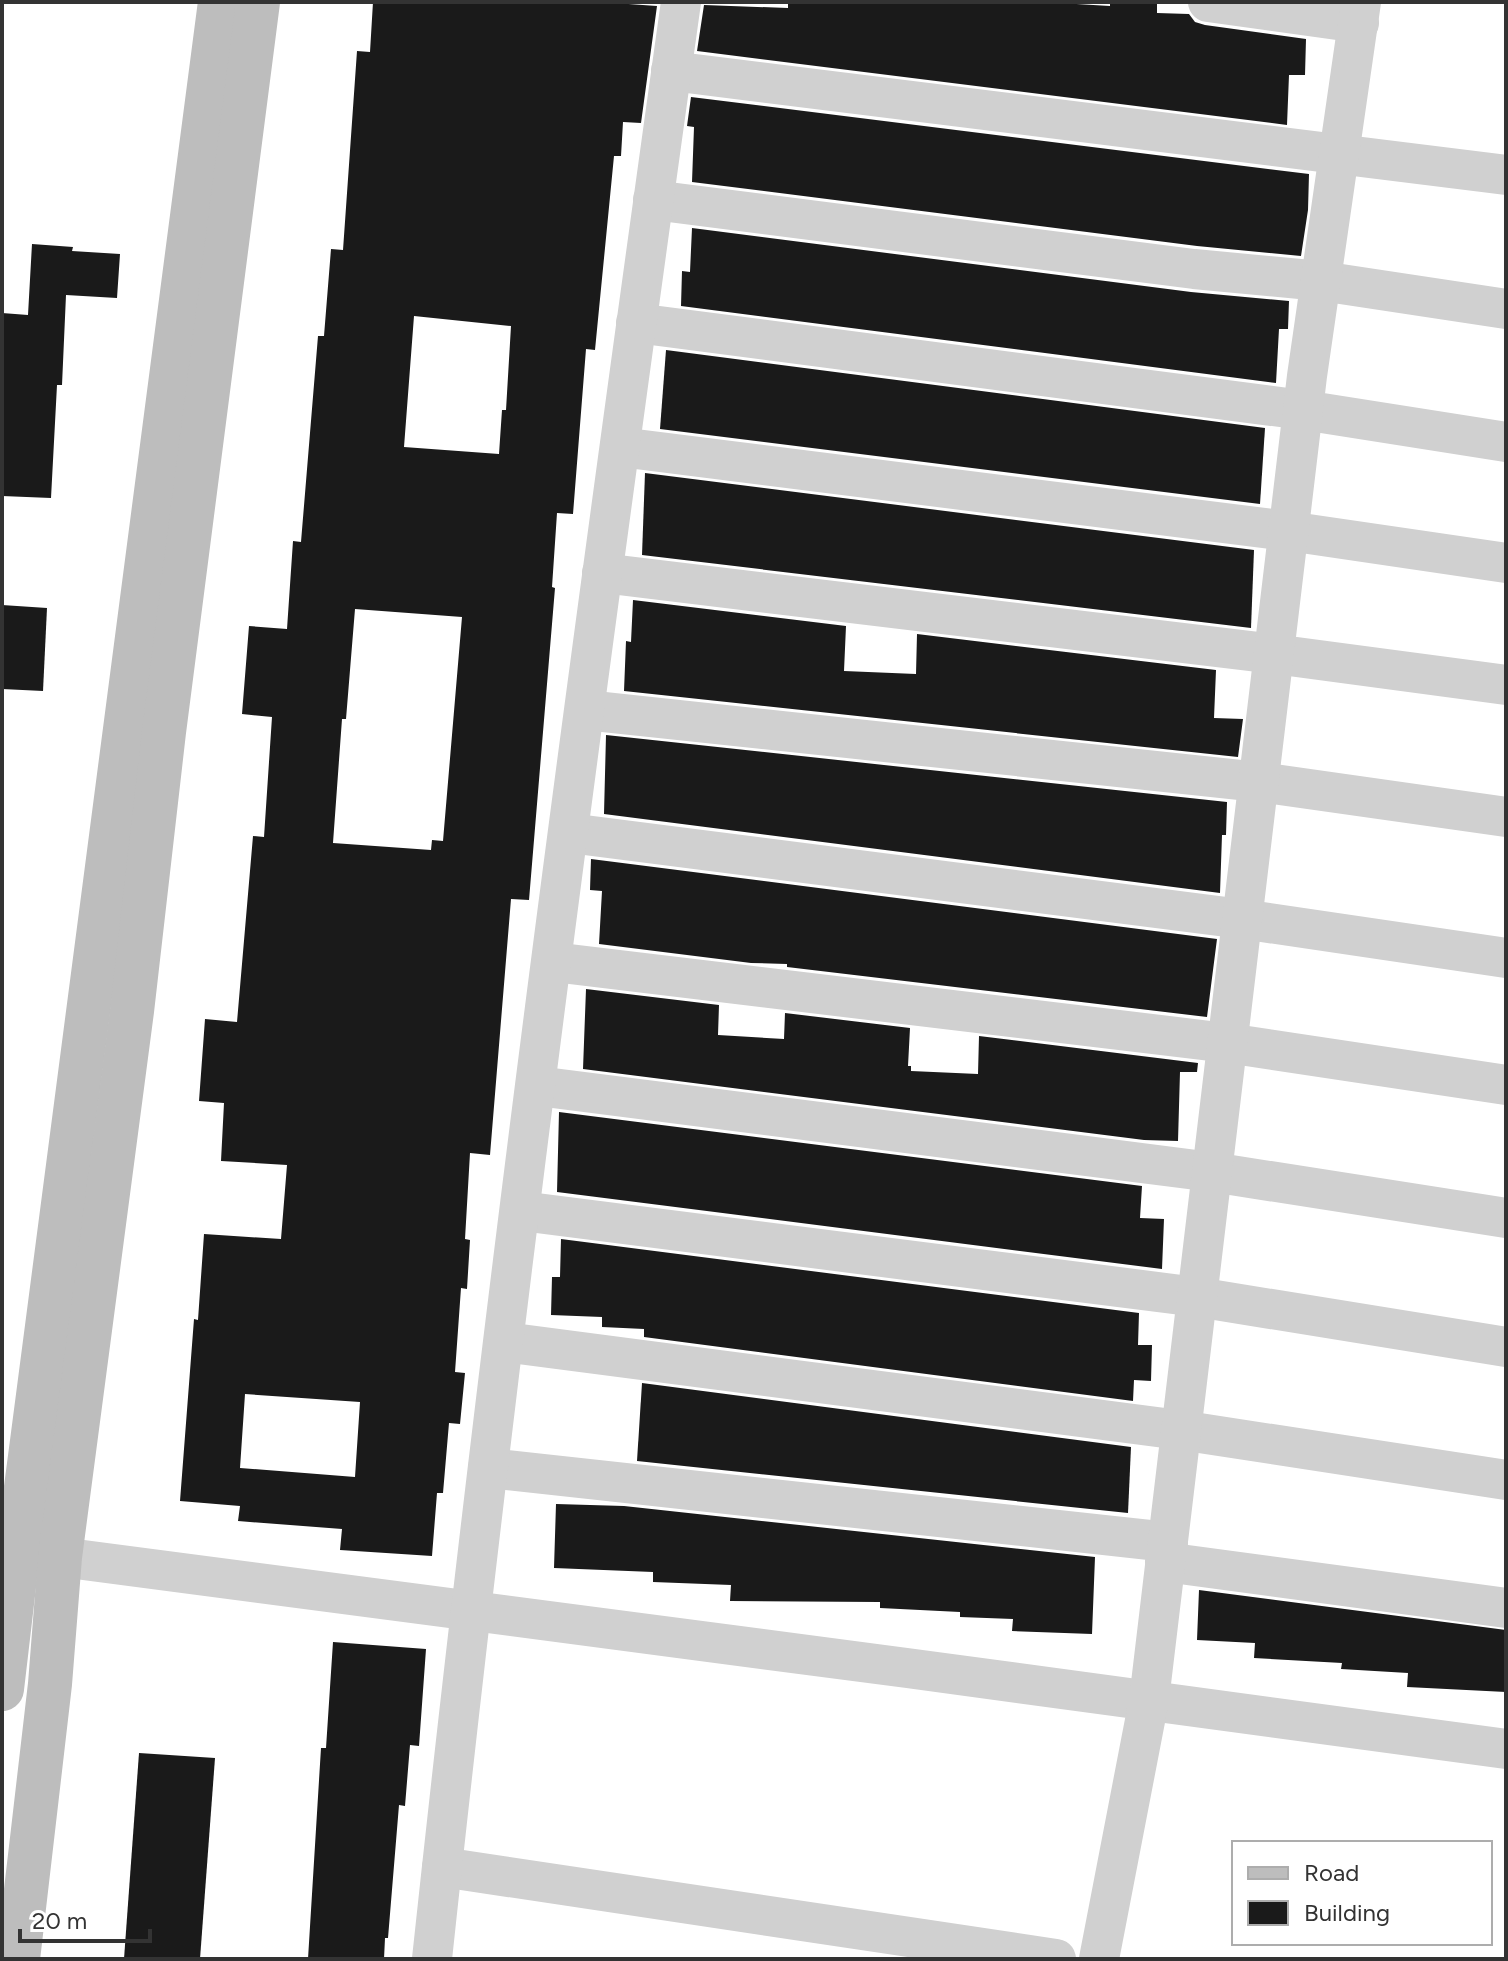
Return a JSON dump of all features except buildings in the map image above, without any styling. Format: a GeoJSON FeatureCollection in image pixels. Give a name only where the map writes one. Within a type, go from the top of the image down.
{"type":"FeatureCollection","features":[{"type":"Feature","properties":{"kind":"main road"},"geometry":{"type":"LineString","coordinates":[[2,1689],[25,1536],[220,2]]}},
{"type":"Feature","properties":{"kind":"main road"},"geometry":{"type":"LineString","coordinates":[[18,1959],[50,1684],[25,1536],[132,1011],[164,732],[258,2]]}},
{"type":"Feature","properties":{"kind":"street"},"geometry":{"type":"LineString","coordinates":[[432,1959],[469,1610],[602,573],[681,2]]}},
{"type":"Feature","properties":{"kind":"street"},"geometry":{"type":"LineString","coordinates":[[1099,1959],[1149,1700],[1303,410],[1360,12],[1208,2]]}},
{"type":"Feature","properties":{"kind":"street"},"geometry":{"type":"LineString","coordinates":[[671,71],[1506,175]]}},
{"type":"Feature","properties":{"kind":"street"},"geometry":{"type":"LineString","coordinates":[[653,200],[1194,269],[1321,281],[1506,309]]}},
{"type":"Feature","properties":{"kind":"street"},"geometry":{"type":"LineString","coordinates":[[636,323],[1303,410],[1506,442]]}},
{"type":"Feature","properties":{"kind":"street"},"geometry":{"type":"LineString","coordinates":[[620,447],[1288,531],[1506,563]]}},
{"type":"Feature","properties":{"kind":"street"},"geometry":{"type":"LineString","coordinates":[[602,573],[1506,685]]}},
{"type":"Feature","properties":{"kind":"street"},"geometry":{"type":"LineString","coordinates":[[585,710],[1259,782],[1506,817]]}},
{"type":"Feature","properties":{"kind":"street"},"geometry":{"type":"LineString","coordinates":[[569,833],[1242,919],[1506,958]]}},
{"type":"Feature","properties":{"kind":"street"},"geometry":{"type":"LineString","coordinates":[[553,962],[1227,1043],[1506,1085]]}},
{"type":"Feature","properties":{"kind":"street"},"geometry":{"type":"LineString","coordinates":[[537,1086],[1212,1172],[1506,1218]]}},
{"type":"Feature","properties":{"kind":"street"},"geometry":{"type":"LineString","coordinates":[[521,1211],[1197,1297],[1506,1347]]}},
{"type":"Feature","properties":{"kind":"street"},"geometry":{"type":"LineString","coordinates":[[504,1342],[1180,1430],[1506,1480]]}},
{"type":"Feature","properties":{"kind":"street"},"geometry":{"type":"LineString","coordinates":[[488,1468],[1166,1552],[1506,1608]]}},
{"type":"Feature","properties":{"kind":"street"},"geometry":{"type":"LineString","coordinates":[[25,1536],[469,1610],[1506,1749]]}},
{"type":"Feature","properties":{"kind":"street"},"geometry":{"type":"LineString","coordinates":[[442,1867],[1056,1959]]}}]}
